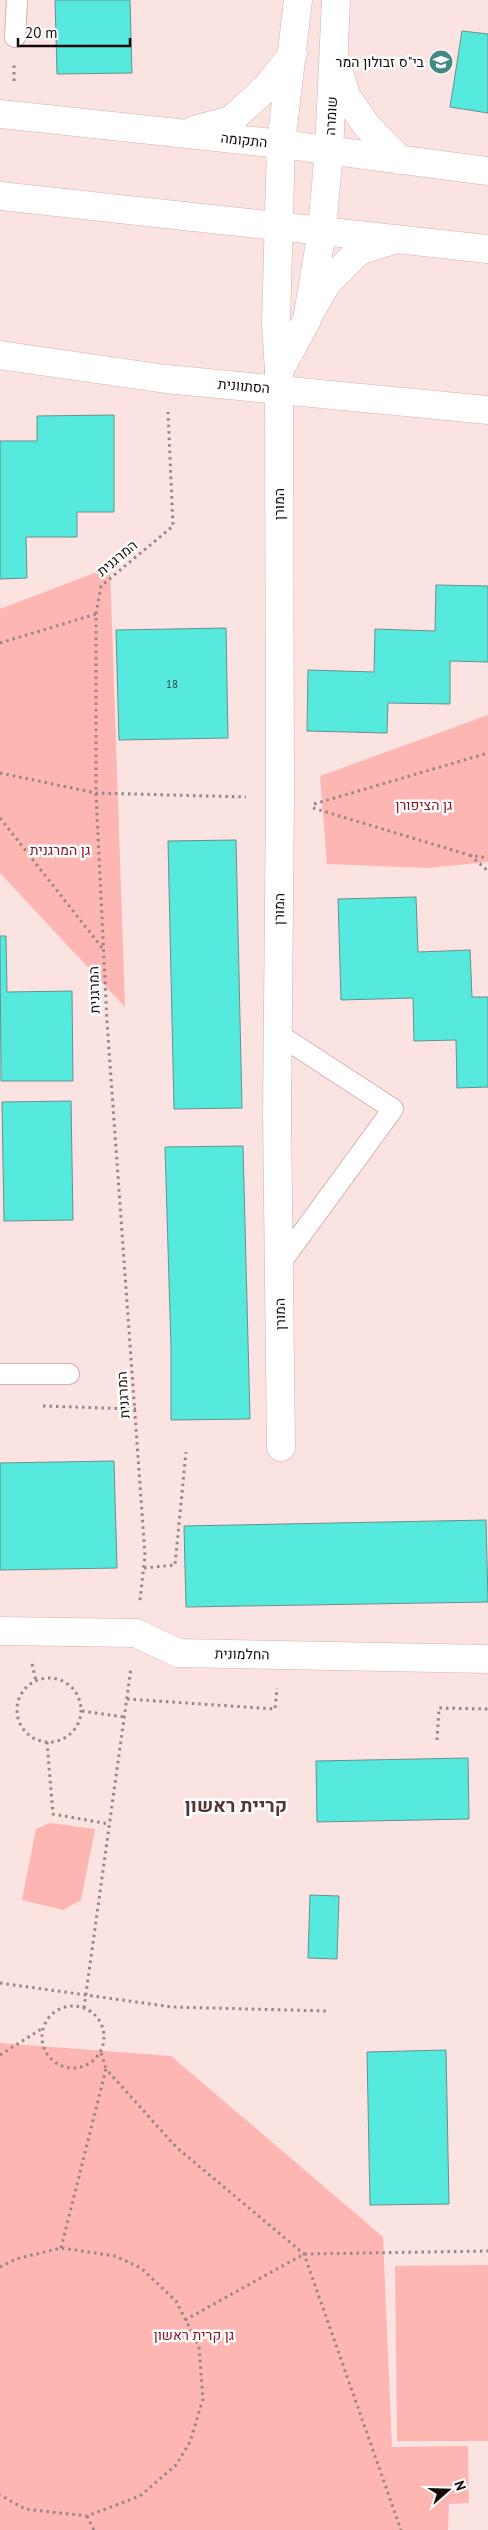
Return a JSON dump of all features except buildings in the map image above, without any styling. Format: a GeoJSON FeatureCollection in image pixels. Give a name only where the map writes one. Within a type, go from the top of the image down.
{"type":"FeatureCollection","features":[{"type":"Feature","properties":{"kind":"street"},"geometry":{"type":"LineString","coordinates":[[277,226],[281,144],[298,0]]}},
{"type":"Feature","properties":{"kind":"street","name":"שומרה"},"geometry":{"type":"LineString","coordinates":[[322,231],[329,150],[336,0]]}},
{"type":"Feature","properties":{"kind":"street"},"geometry":{"type":"LineString","coordinates":[[182,134],[231,120],[267,87],[293,54]]}},
{"type":"Feature","properties":{"kind":"street"},"geometry":{"type":"LineString","coordinates":[[334,55],[346,96],[367,126],[400,160]]}},
{"type":"Feature","properties":{"kind":"street","name":"התקומה"},"geometry":{"type":"LineString","coordinates":[[7,115],[281,144],[488,171]]}},
{"type":"Feature","properties":{"kind":"street"},"geometry":{"type":"LineString","coordinates":[[0,196],[488,249]]}},
{"type":"Feature","properties":{"kind":"street","name":"המורן"},"geometry":{"type":"LineString","coordinates":[[277,226],[276,322],[279,380],[278,1034],[281,1447]]}},
{"type":"Feature","properties":{"kind":"street","name":"המורן"},"geometry":{"type":"LineString","coordinates":[[279,380],[308,316],[322,231]]}},
{"type":"Feature","properties":{"kind":"street"},"geometry":{"type":"LineString","coordinates":[[308,316],[327,283],[359,251],[396,239]]}},
{"type":"Feature","properties":{"kind":"street","name":"הסתוונית"},"geometry":{"type":"LineString","coordinates":[[0,354],[166,379],[279,380],[488,410]]}},
{"type":"Feature","properties":{"kind":"street","name":"החלמונית"},"geometry":{"type":"LineString","coordinates":[[0,1631],[136,1633],[178,1653],[488,1659]]}},
{"type":"Feature","properties":{"kind":"lane"},"geometry":{"type":"LineString","coordinates":[[15,37],[17,0]]}},
{"type":"Feature","properties":{"kind":"lane"},"geometry":{"type":"LineString","coordinates":[[278,1034],[393,1109],[279,1265]]}},
{"type":"Feature","properties":{"kind":"lane"},"geometry":{"type":"LineString","coordinates":[[0,1374],[69,1374]]}},
{"type":"Feature","properties":{"kind":"path"},"geometry":{"type":"LineString","coordinates":[[7,115],[15,37]]}},
{"type":"Feature","properties":{"kind":"path","name":"המרגנית"},"geometry":{"type":"LineString","coordinates":[[84,2008],[145,1555],[107,1022],[96,793],[96,614],[101,586],[173,526],[166,379]]}},
{"type":"Feature","properties":{"kind":"path"},"geometry":{"type":"LineString","coordinates":[[0,644],[96,614]]}},
{"type":"Feature","properties":{"kind":"path"},"geometry":{"type":"LineString","coordinates":[[306,806],[488,753]]}},
{"type":"Feature","properties":{"kind":"path"},"geometry":{"type":"LineString","coordinates":[[0,773],[96,793]]}},
{"type":"Feature","properties":{"kind":"path"},"geometry":{"type":"LineString","coordinates":[[0,818],[104,950]]}},
{"type":"Feature","properties":{"kind":"path"},"geometry":{"type":"LineString","coordinates":[[470,855],[488,871]]}},
{"type":"Feature","properties":{"kind":"path"},"geometry":{"type":"LineString","coordinates":[[39,1406],[136,1409]]}},
{"type":"Feature","properties":{"kind":"path"},"geometry":{"type":"LineString","coordinates":[[144,1568],[175,1565],[186,1452]]}},
{"type":"Feature","properties":{"kind":"path"},"geometry":{"type":"LineString","coordinates":[[127,1699],[275,1709],[281,1655]]}},
{"type":"Feature","properties":{"kind":"path"},"geometry":{"type":"LineString","coordinates":[[46,1677],[57,1678],[68,1683],[81,1700],[82,1711],[80,1722],[67,1737],[47,1742],[28,1734],[18,1717],[17,1707],[26,1687],[46,1677]]}},
{"type":"Feature","properties":{"kind":"path"},"geometry":{"type":"LineString","coordinates":[[437,1740],[439,1708],[488,1709]]}},
{"type":"Feature","properties":{"kind":"path"},"geometry":{"type":"LineString","coordinates":[[82,1711],[124,1717]]}},
{"type":"Feature","properties":{"kind":"path"},"geometry":{"type":"LineString","coordinates":[[47,1742],[53,1814],[110,1824]]}},
{"type":"Feature","properties":{"kind":"path"},"geometry":{"type":"LineString","coordinates":[[0,1983],[172,2007],[328,2011]]}},
{"type":"Feature","properties":{"kind":"path"},"geometry":{"type":"LineString","coordinates":[[69,2006],[84,2008],[93,2013],[100,2021],[104,2042],[101,2052],[95,2060],[86,2066],[75,2069],[66,2068],[56,2063],[44,2048],[44,2028],[48,2019],[55,2012],[69,2006]]}},
{"type":"Feature","properties":{"kind":"path"},"geometry":{"type":"LineString","coordinates":[[0,2055],[44,2028]]}},
{"type":"Feature","properties":{"kind":"path"},"geometry":{"type":"LineString","coordinates":[[101,2052],[106,2069],[176,2147],[304,2254],[401,2530]]}},
{"type":"Feature","properties":{"kind":"path"},"geometry":{"type":"LineString","coordinates":[[61,2248],[106,2069]]}},
{"type":"Feature","properties":{"kind":"path"},"geometry":{"type":"LineString","coordinates":[[0,2267],[16,2259],[61,2248],[115,2256],[141,2268],[176,2300],[199,2346],[203,2399],[190,2442],[176,2465],[140,2496],[87,2516],[25,2509],[0,2495]]}},
{"type":"Feature","properties":{"kind":"path"},"geometry":{"type":"LineString","coordinates":[[185,2320],[304,2254],[488,2251]]}},
{"type":"Feature","properties":{"kind":"path"},"geometry":{"type":"LineString","coordinates":[[87,2516],[94,2530]]}},
{"type":"Feature","properties":{"kind":"green space","name":"גן המרגנית"},"geometry":{"type":"Polygon","coordinates":[[[110,567],[125,1007],[0,873],[0,609],[110,567]]]}},
{"type":"Feature","properties":{"kind":"green space","name":"גן הציפורן"},"geometry":{"type":"Polygon","coordinates":[[[488,715],[488,862],[428,868],[327,864],[320,776],[488,715]]]}},
{"type":"Feature","properties":{"kind":"green space"},"geometry":{"type":"Polygon","coordinates":[[[50,1823],[95,1829],[81,1900],[63,1910],[22,1900],[36,1829],[50,1823]]]}},
{"type":"Feature","properties":{"kind":"green space","name":"גן קרית ראשון"},"geometry":{"type":"Polygon","coordinates":[[[0,2043],[171,2056],[383,2237],[392,2447],[468,2446],[469,2503],[449,2504],[448,2530],[0,2530],[0,2043]]]}},
{"type":"Feature","properties":{"kind":"green space"},"geometry":{"type":"Polygon","coordinates":[[[488,2265],[488,2441],[397,2441],[395,2266],[488,2265]]]}},
{"type":"Feature","properties":{"kind":"place","name":"בי\"ס זבולון המר"},"geometry":{"type":"Point","coordinates":[441,62]}},
{"type":"Feature","properties":{"kind":"district","name":"קריית ראשון"},"geometry":{"type":"Point","coordinates":[236,1805]}}]}
